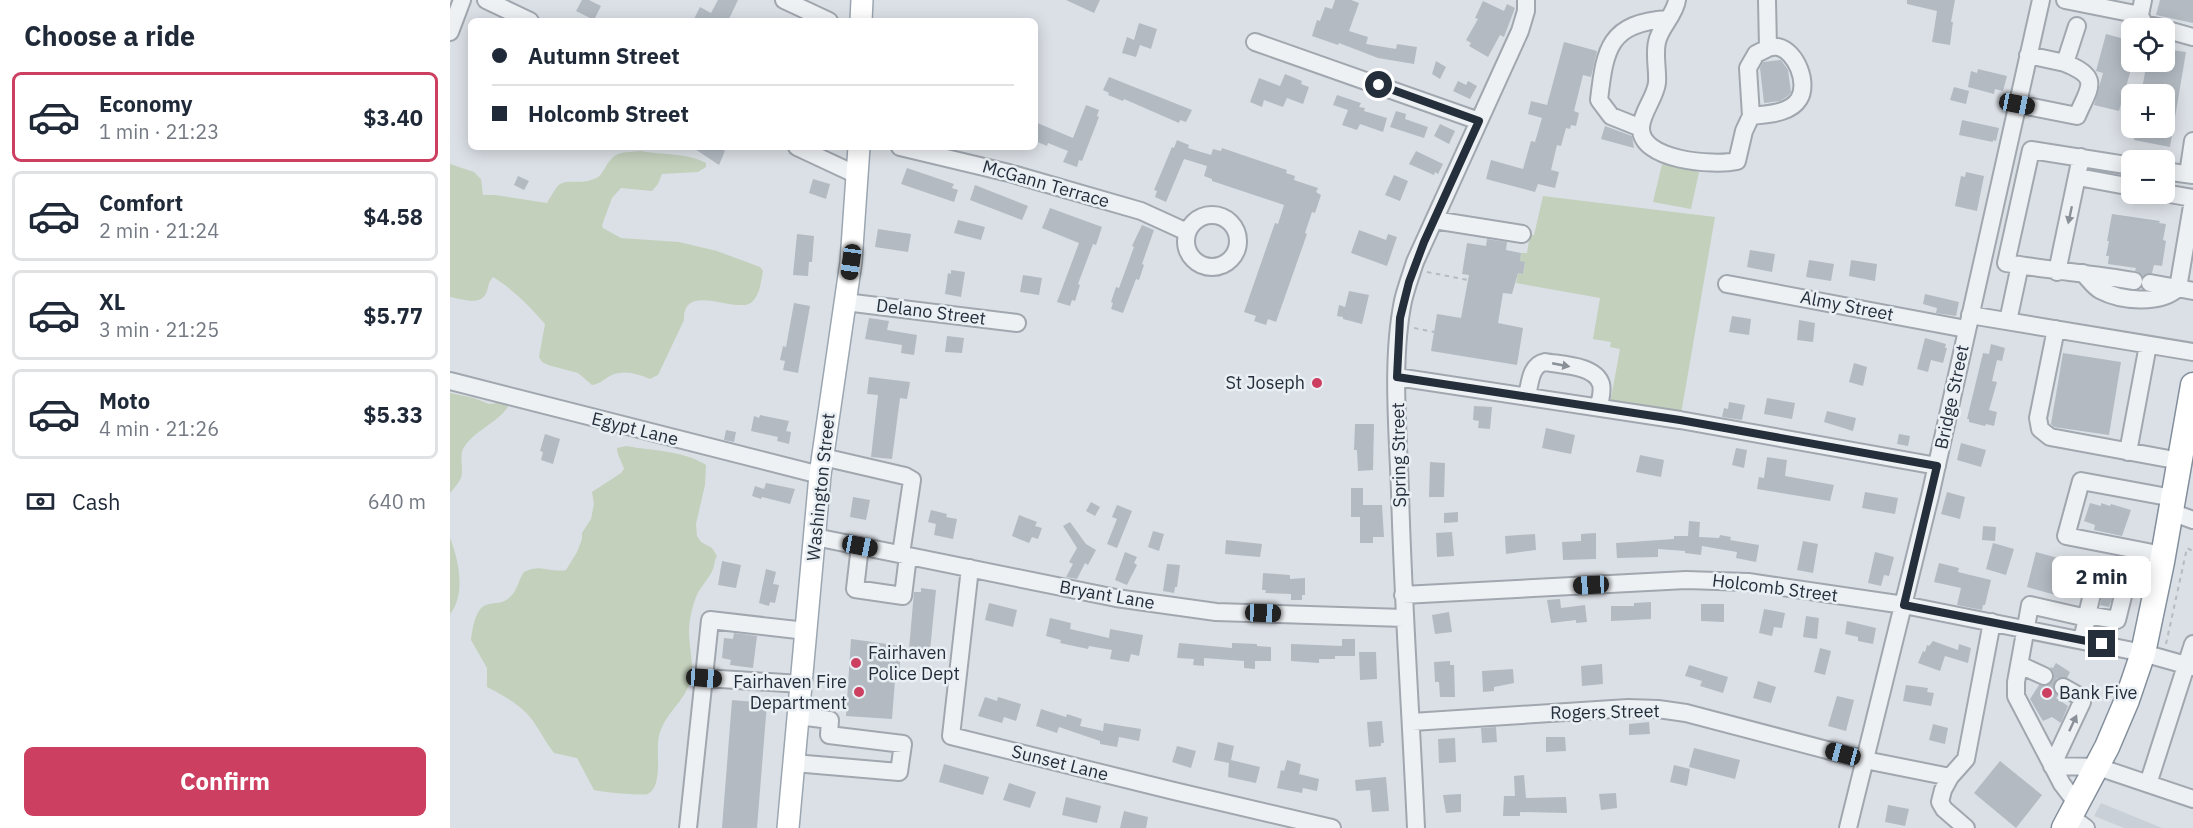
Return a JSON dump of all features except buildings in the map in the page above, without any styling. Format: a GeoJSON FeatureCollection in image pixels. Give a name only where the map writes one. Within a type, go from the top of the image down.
{"type":"FeatureCollection","features":[{"type":"Feature","properties":{"kind":"highway"},"geometry":{"type":"LineString","coordinates":[[2075,819],[2127,700],[2153,656],[2154,602],[2163,559],[2179,510],[2180,461],[2193,385]]}},
{"type":"Feature","properties":{"kind":"main road"},"geometry":{"type":"LineString","coordinates":[[861,18],[862,0]]}},
{"type":"Feature","properties":{"kind":"main road","name":"Washington Street"},"geometry":{"type":"LineString","coordinates":[[788,828],[821,466],[855,231],[859,150]]}},
{"type":"Feature","properties":{"kind":"street"},"geometry":{"type":"LineString","coordinates":[[450,32],[462,0]]}},
{"type":"Feature","properties":{"kind":"street"},"geometry":{"type":"LineString","coordinates":[[486,0],[524,18]]}},
{"type":"Feature","properties":{"kind":"street"},"geometry":{"type":"LineString","coordinates":[[784,0],[823,18]]}},
{"type":"Feature","properties":{"kind":"street","name":"Spring Street"},"geometry":{"type":"LineString","coordinates":[[1416,828],[1412,722],[1403,595],[1397,377],[1399,326],[1403,300],[1413,269],[1520,31],[1528,0]]}},
{"type":"Feature","properties":{"kind":"street"},"geometry":{"type":"LineString","coordinates":[[1677,0],[1657,41],[1657,87],[1641,128],[1644,138],[1650,147],[1677,158],[1724,164],[1737,161],[1744,130],[1751,116],[1748,68],[1756,54],[1768,48],[1777,47],[1788,52],[1800,72],[1803,89],[1799,100],[1784,111],[1751,116]]}},
{"type":"Feature","properties":{"kind":"street"},"geometry":{"type":"LineString","coordinates":[[1767,0],[1768,48]]}},
{"type":"Feature","properties":{"kind":"street","name":"Bridge Street"},"geometry":{"type":"LineString","coordinates":[[1848,828],[1937,466],[2041,0]]}},
{"type":"Feature","properties":{"kind":"street"},"geometry":{"type":"LineString","coordinates":[[2070,0],[2141,8]]}},
{"type":"Feature","properties":{"kind":"street"},"geometry":{"type":"LineString","coordinates":[[1641,128],[1611,116],[1599,100],[1602,72],[1607,53],[1615,39],[1627,28],[1649,21],[1668,19]]}},
{"type":"Feature","properties":{"kind":"street"},"geometry":{"type":"LineString","coordinates":[[2065,63],[2077,26]]}},
{"type":"Feature","properties":{"kind":"street"},"geometry":{"type":"LineString","coordinates":[[2175,32],[2193,37]]}},
{"type":"Feature","properties":{"kind":"street"},"geometry":{"type":"LineString","coordinates":[[1255,42],[1479,121]]}},
{"type":"Feature","properties":{"kind":"street"},"geometry":{"type":"LineString","coordinates":[[2017,104],[2076,116],[2088,91],[2090,81],[2087,74],[2065,63],[2028,55]]}},
{"type":"Feature","properties":{"kind":"street"},"geometry":{"type":"LineString","coordinates":[[2175,173],[2191,175],[2193,141]]}},
{"type":"Feature","properties":{"kind":"street"},"geometry":{"type":"LineString","coordinates":[[803,150],[859,176]]}},
{"type":"Feature","properties":{"kind":"street","name":"McGann Terrace"},"geometry":{"type":"LineString","coordinates":[[913,150],[1009,173],[1141,211],[1187,232]]}},
{"type":"Feature","properties":{"kind":"street"},"geometry":{"type":"LineString","coordinates":[[2121,163],[2031,150],[2006,263],[2186,290]]}},
{"type":"Feature","properties":{"kind":"street"},"geometry":{"type":"LineString","coordinates":[[2057,272],[2081,158]]}},
{"type":"Feature","properties":{"kind":"street"},"geometry":{"type":"LineString","coordinates":[[2002,174],[2025,177]]}},
{"type":"Feature","properties":{"kind":"street"},"geometry":{"type":"LineString","coordinates":[[2078,177],[2121,185]]}},
{"type":"Feature","properties":{"kind":"street"},"geometry":{"type":"LineString","coordinates":[[2175,195],[2193,199],[2186,290]]}},
{"type":"Feature","properties":{"kind":"street"},"geometry":{"type":"LineString","coordinates":[[1434,220],[1522,234]]}},
{"type":"Feature","properties":{"kind":"street"},"geometry":{"type":"LineString","coordinates":[[2008,321],[2020,266]]}},
{"type":"Feature","properties":{"kind":"street"},"geometry":{"type":"LineString","coordinates":[[2083,273],[2099,290],[2124,297],[2150,301],[2186,290]]}},
{"type":"Feature","properties":{"kind":"street","name":"Almy Street"},"geometry":{"type":"LineString","coordinates":[[1727,284],[1968,322],[2008,321],[2193,352]]}},
{"type":"Feature","properties":{"kind":"street","name":"Delano Street"},"geometry":{"type":"LineString","coordinates":[[845,302],[1017,323]]}},
{"type":"Feature","properties":{"kind":"street"},"geometry":{"type":"LineString","coordinates":[[2056,329],[2038,418],[2040,429],[2050,437],[2063,441],[2180,461]]}},
{"type":"Feature","properties":{"kind":"street"},"geometry":{"type":"LineString","coordinates":[[2128,452],[2148,345]]}},
{"type":"Feature","properties":{"kind":"street"},"geometry":{"type":"LineString","coordinates":[[1527,396],[1534,369],[1539,363],[1545,362],[1588,370],[1594,375],[1601,386],[1599,407]]}},
{"type":"Feature","properties":{"kind":"street"},"geometry":{"type":"LineString","coordinates":[[1397,377],[1599,407],[1937,466]]}},
{"type":"Feature","properties":{"kind":"street","name":"Egypt Lane"},"geometry":{"type":"LineString","coordinates":[[450,381],[821,466],[905,476],[912,480],[905,555]]}},
{"type":"Feature","properties":{"kind":"street"},"geometry":{"type":"LineString","coordinates":[[2163,559],[2066,536],[2081,481],[2179,510]]}},
{"type":"Feature","properties":{"kind":"street","name":"Bryant Lane"},"geometry":{"type":"LineString","coordinates":[[815,537],[1116,598],[1216,612],[1404,618]]}},
{"type":"Feature","properties":{"kind":"street"},"geometry":{"type":"LineString","coordinates":[[860,546],[855,589],[903,596],[905,555]]}},
{"type":"Feature","properties":{"kind":"street","name":"Sunset Lane"},"geometry":{"type":"LineString","coordinates":[[970,568],[951,736],[1332,828]]}},
{"type":"Feature","properties":{"kind":"street"},"geometry":{"type":"LineString","coordinates":[[2075,819],[2052,766],[2016,696],[2016,682],[2030,605],[2087,616],[2117,620],[2120,596],[2127,580],[2097,573],[2096,592],[2087,616],[2082,640]]}},
{"type":"Feature","properties":{"kind":"street","name":"Holcomb Street"},"geometry":{"type":"LineString","coordinates":[[1403,595],[1718,579],[1904,605],[2026,628],[2190,666]]}},
{"type":"Feature","properties":{"kind":"street"},"geometry":{"type":"LineString","coordinates":[[2120,596],[2154,602]]}},
{"type":"Feature","properties":{"kind":"street"},"geometry":{"type":"LineString","coordinates":[[688,828],[710,620],[806,631]]}},
{"type":"Feature","properties":{"kind":"street"},"geometry":{"type":"LineString","coordinates":[[1966,828],[1940,802],[1950,777],[1966,759],[1992,622]]}},
{"type":"Feature","properties":{"kind":"street"},"geometry":{"type":"LineString","coordinates":[[2148,784],[2190,666],[2193,644]]}},
{"type":"Feature","properties":{"kind":"street"},"geometry":{"type":"LineString","coordinates":[[2020,665],[2044,676]]}},
{"type":"Feature","properties":{"kind":"street"},"geometry":{"type":"LineString","coordinates":[[704,678],[801,684]]}},
{"type":"Feature","properties":{"kind":"street"},"geometry":{"type":"LineString","coordinates":[[2052,766],[2082,702],[2079,696],[2063,687]]}},
{"type":"Feature","properties":{"kind":"street","name":"Rogers Street"},"geometry":{"type":"LineString","coordinates":[[1412,722],[1628,708],[1658,709],[1686,713],[1865,760],[1950,777]]}},
{"type":"Feature","properties":{"kind":"street"},"geometry":{"type":"LineString","coordinates":[[794,763],[899,772],[903,744],[829,735],[830,720],[798,716]]}},
{"type":"Feature","properties":{"kind":"street"},"geometry":{"type":"LineString","coordinates":[[2052,766],[2098,767],[2193,799]]}},
{"type":"Feature","properties":{"kind":"path"},"geometry":{"type":"LineString","coordinates":[[1413,269],[1468,280]]}},
{"type":"Feature","properties":{"kind":"path"},"geometry":{"type":"LineString","coordinates":[[1399,326],[1434,332]]}},
{"type":"Feature","properties":{"kind":"path"},"geometry":{"type":"LineString","coordinates":[[2153,656],[2187,548],[2193,550]]}},
{"type":"Feature","properties":{"kind":"shaded area"},"geometry":{"type":"Polygon","coordinates":[[[2101,803],[2162,828],[2124,828],[2094,816],[2101,803]]]}},
{"type":"Feature","properties":{"kind":"green space"},"geometry":{"type":"Polygon","coordinates":[[[641,151],[691,157],[706,163],[706,167],[698,172],[662,174],[652,191],[621,188],[612,198],[602,225],[603,228],[621,238],[679,242],[717,251],[760,267],[763,271],[758,292],[752,302],[735,305],[701,300],[692,302],[686,308],[684,320],[658,375],[650,379],[635,374],[620,373],[592,385],[578,373],[542,362],[539,357],[545,324],[514,293],[493,277],[481,299],[471,301],[450,297],[450,164],[474,172],[481,179],[483,195],[547,203],[560,184],[591,180],[600,175],[616,155],[641,151]]]}},
{"type":"Feature","properties":{"kind":"green space"},"geometry":{"type":"Polygon","coordinates":[[[1662,164],[1699,172],[1691,209],[1653,202],[1662,164]]]}},
{"type":"Feature","properties":{"kind":"green space"},"geometry":{"type":"Polygon","coordinates":[[[1543,196],[1715,217],[1680,420],[1609,409],[1620,349],[1610,347],[1611,342],[1593,339],[1600,298],[1516,283],[1518,273],[1523,274],[1525,263],[1520,261],[1521,253],[1527,253],[1530,235],[1534,235],[1543,196]]]}},
{"type":"Feature","properties":{"kind":"green space"},"geometry":{"type":"Polygon","coordinates":[[[450,393],[489,404],[505,402],[508,407],[467,443],[461,456],[461,478],[450,493],[450,393]]]}},
{"type":"Feature","properties":{"kind":"green space"},"geometry":{"type":"Polygon","coordinates":[[[626,446],[687,456],[706,465],[705,485],[696,524],[697,536],[701,542],[712,548],[717,556],[711,573],[696,597],[691,614],[689,632],[692,670],[690,682],[687,690],[663,724],[658,742],[657,778],[648,794],[622,794],[594,790],[577,758],[554,753],[524,710],[487,687],[487,668],[471,640],[478,612],[484,606],[503,602],[510,597],[524,572],[535,568],[566,570],[577,552],[582,533],[591,519],[594,504],[592,492],[624,469],[617,448],[626,446]]]}},
{"type":"Feature","properties":{"kind":"green space"},"geometry":{"type":"Polygon","coordinates":[[[450,538],[456,556],[459,587],[455,606],[450,614],[450,538]]]}},
{"type":"Feature","properties":{"kind":"tunnel"},"geometry":{"type":"LineString","coordinates":[[2100,592],[2118,596]]}},
{"type":"Feature","properties":{"kind":"place","name":"St Joseph"},"geometry":{"type":"Point","coordinates":[1317,383]}},
{"type":"Feature","properties":{"kind":"place","name":"Fairhaven Police Dept"},"geometry":{"type":"Point","coordinates":[856,663]}},
{"type":"Feature","properties":{"kind":"place","name":"Fairhaven Fire Department"},"geometry":{"type":"Point","coordinates":[859,692]}},
{"type":"Feature","properties":{"kind":"place","name":"Bank Five"},"geometry":{"type":"Point","coordinates":[2047,693]}},
{"type":"Feature","properties":{"kind":"route"},"geometry":{"type":"LineString","coordinates":[[1379,85],[1479,121],[1415,262],[1400,318],[1397,377],[1680,420],[1937,466],[1904,605],[2102,644]]}}]}
